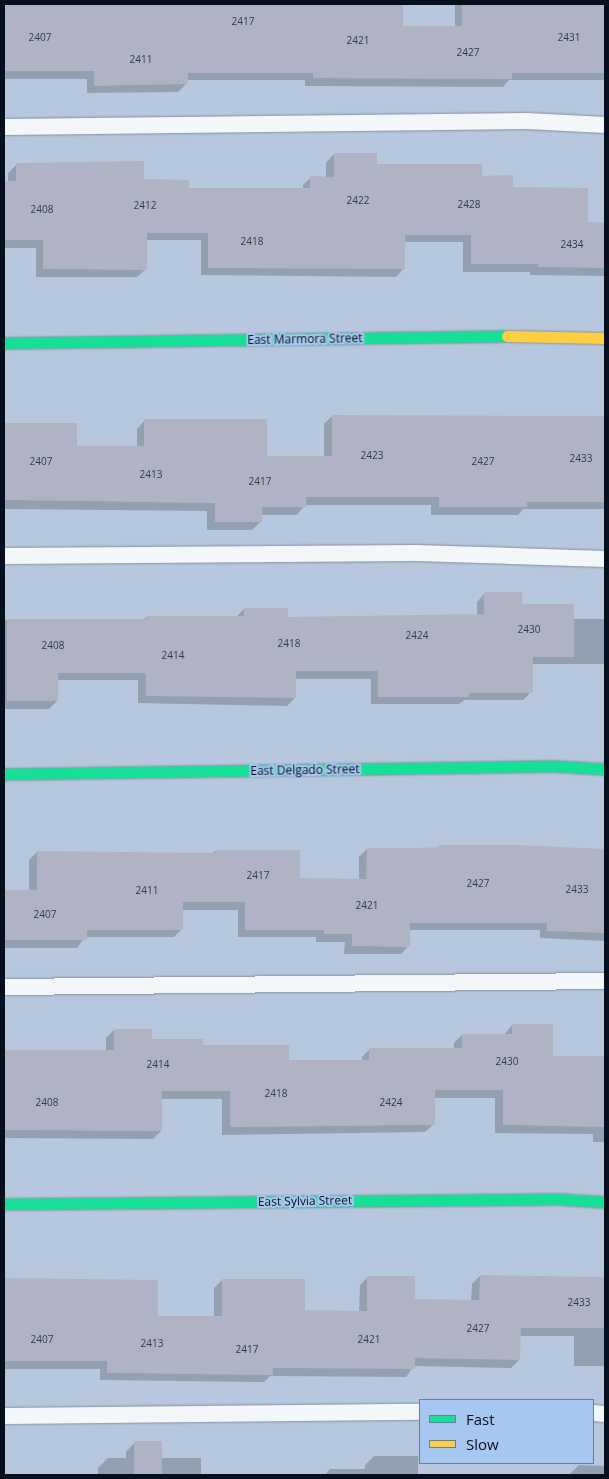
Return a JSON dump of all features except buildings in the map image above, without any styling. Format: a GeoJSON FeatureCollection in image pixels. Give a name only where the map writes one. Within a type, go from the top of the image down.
{"type":"FeatureCollection","features":[{"type":"Feature","properties":{"kind":"street","name":"East Marmora Street"},"geometry":{"type":"LineString","coordinates":[[4,343],[474,336],[605,338]]}},
{"type":"Feature","properties":{"kind":"street","name":"East Delgado Street"},"geometry":{"type":"LineString","coordinates":[[4,774],[553,766],[605,769]]}},
{"type":"Feature","properties":{"kind":"street","name":"East Sylvia Street"},"geometry":{"type":"LineString","coordinates":[[4,1204],[549,1199],[605,1202]]}},
{"type":"Feature","properties":{"kind":"lane"},"geometry":{"type":"LineString","coordinates":[[4,127],[526,121],[605,125]]}},
{"type":"Feature","properties":{"kind":"lane"},"geometry":{"type":"LineString","coordinates":[[4,556],[416,553],[605,559]]}},
{"type":"Feature","properties":{"kind":"lane"},"geometry":{"type":"LineString","coordinates":[[4,987],[605,981]]}},
{"type":"Feature","properties":{"kind":"lane"},"geometry":{"type":"LineString","coordinates":[[4,1416],[419,1412]]}},
{"type":"Feature","properties":{"kind":"traffic: fast"},"geometry":{"type":"LineString","coordinates":[[4,343],[507,336]]}},
{"type":"Feature","properties":{"kind":"traffic: fast"},"geometry":{"type":"LineString","coordinates":[[4,774],[553,766],[605,769]]}},
{"type":"Feature","properties":{"kind":"traffic: fast"},"geometry":{"type":"LineString","coordinates":[[4,1204],[558,1199],[605,1202]]}},
{"type":"Feature","properties":{"kind":"traffic: slow"},"geometry":{"type":"LineString","coordinates":[[507,336],[605,338]]}}]}
